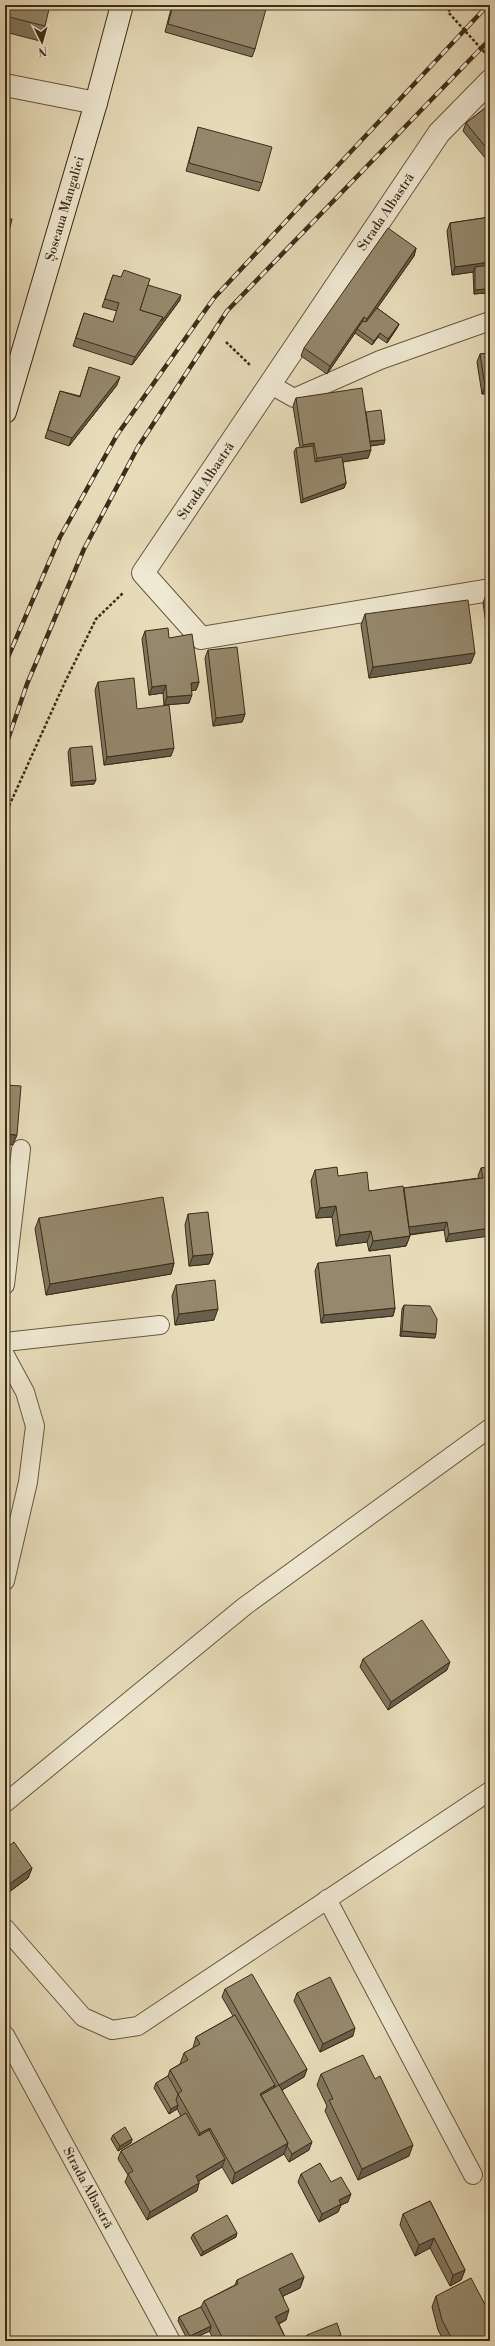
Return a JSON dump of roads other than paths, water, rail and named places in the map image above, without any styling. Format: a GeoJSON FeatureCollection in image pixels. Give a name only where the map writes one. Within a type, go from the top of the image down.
{"type":"FeatureCollection","features":[{"type":"Feature","properties":{"kind":"street","name":"Șoseaua Mangaliei"},"geometry":{"type":"LineString","coordinates":[[5,412],[96,103],[122,5]]}},
{"type":"Feature","properties":{"kind":"street","name":"Strada Albastră"},"geometry":{"type":"LineString","coordinates":[[490,81],[439,133],[143,573],[201,638],[490,590]]}},
{"type":"Feature","properties":{"kind":"street"},"geometry":{"type":"LineString","coordinates":[[5,85],[96,103]]}},
{"type":"Feature","properties":{"kind":"lane"},"geometry":{"type":"LineString","coordinates":[[270,384],[294,398],[380,360],[490,321]]}},
{"type":"Feature","properties":{"kind":"lane"},"geometry":{"type":"LineString","coordinates":[[5,1285],[21,1149]]}},
{"type":"Feature","properties":{"kind":"lane"},"geometry":{"type":"LineString","coordinates":[[5,1342],[160,1325]]}},
{"type":"Feature","properties":{"kind":"lane"},"geometry":{"type":"LineString","coordinates":[[5,1356],[25,1392],[35,1426],[28,1482],[5,1581]]}},
{"type":"Feature","properties":{"kind":"lane"},"geometry":{"type":"LineString","coordinates":[[5,1803],[245,1606],[490,1428]]}},
{"type":"Feature","properties":{"kind":"lane"},"geometry":{"type":"LineString","coordinates":[[5,1928],[83,2017],[112,2030],[138,2026],[490,1791]]}},
{"type":"Feature","properties":{"kind":"lane"},"geometry":{"type":"LineString","coordinates":[[327,1899],[472,2175]]}},
{"type":"Feature","properties":{"kind":"lane","name":"Strada Albastră"},"geometry":{"type":"LineString","coordinates":[[5,2035],[171,2341]]}},
{"type":"Feature","properties":{"kind":"railway"},"geometry":{"type":"LineString","coordinates":[[5,664],[60,537],[117,435],[214,298],[488,5]]}},
{"type":"Feature","properties":{"kind":"railway"},"geometry":{"type":"LineString","coordinates":[[5,748],[27,684],[84,549],[138,447],[227,311],[490,39]]}}]}
